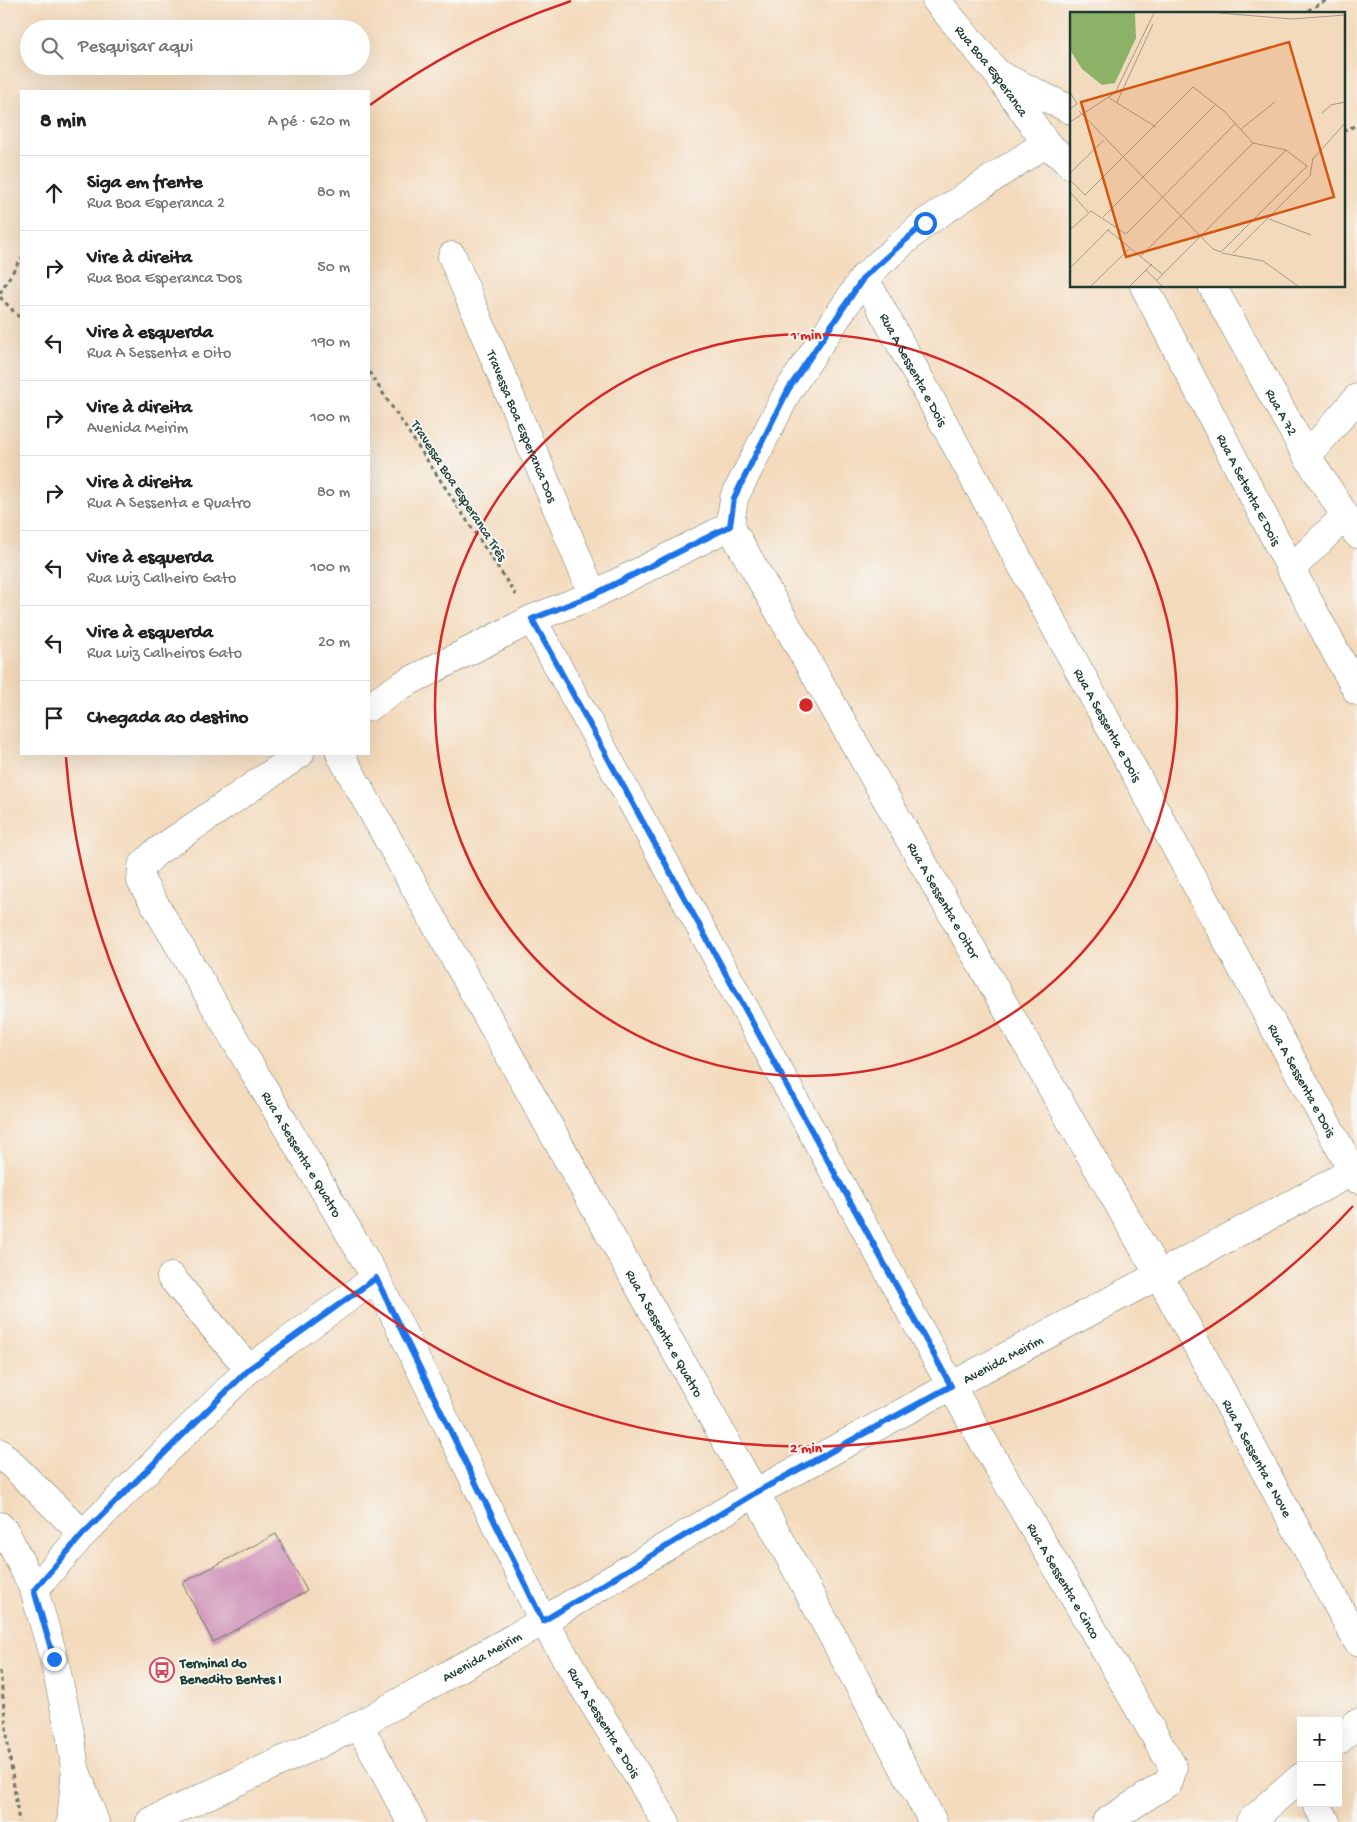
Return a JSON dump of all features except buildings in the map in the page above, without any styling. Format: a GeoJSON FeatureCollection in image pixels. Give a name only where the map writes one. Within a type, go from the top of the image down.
{"type":"FeatureCollection","features":[{"type":"Feature","properties":{"kind":"street","name":"Rua Boa Esperanca"},"geometry":{"type":"LineString","coordinates":[[936,0],[996,72],[1046,143],[1070,164]]}},
{"type":"Feature","properties":{"kind":"street"},"geometry":{"type":"LineString","coordinates":[[996,72],[1070,109]]}},
{"type":"Feature","properties":{"kind":"street"},"geometry":{"type":"LineString","coordinates":[[370,706],[402,685],[532,619],[593,595],[730,526],[734,498],[788,390],[864,277],[925,223],[1046,143]]}},
{"type":"Feature","properties":{"kind":"street","name":"Travessa Boa Esperanca Dos"},"geometry":{"type":"LineString","coordinates":[[452,256],[593,595]]}},
{"type":"Feature","properties":{"kind":"street","name":"Rua A Sessenta e Dois"},"geometry":{"type":"LineString","coordinates":[[864,277],[1356,1173]]}},
{"type":"Feature","properties":{"kind":"street","name":"Rua A Setenta E Dois"},"geometry":{"type":"LineString","coordinates":[[1145,288],[1291,569],[1357,691]]}},
{"type":"Feature","properties":{"kind":"street","name":"Rua A 72"},"geometry":{"type":"LineString","coordinates":[[1213,288],[1307,456],[1351,525]]}},
{"type":"Feature","properties":{"kind":"street"},"geometry":{"type":"LineString","coordinates":[[1307,456],[1357,398]]}},
{"type":"Feature","properties":{"kind":"street"},"geometry":{"type":"LineString","coordinates":[[1291,569],[1351,525]]}},
{"type":"Feature","properties":{"kind":"street","name":"Rua A Sessenta e Oitor"},"geometry":{"type":"LineString","coordinates":[[730,526],[1159,1275]]}},
{"type":"Feature","properties":{"kind":"street","name":"Rua A Sessenta e Cinco"},"geometry":{"type":"LineString","coordinates":[[532,619],[951,1386],[1172,1767],[1172,1776],[1169,1782],[1106,1822]]}},
{"type":"Feature","properties":{"kind":"street","name":"Rua A Sessenta e Quatro"},"geometry":{"type":"LineString","coordinates":[[299,755],[155,853],[142,866],[141,881],[376,1278],[543,1621]]}},
{"type":"Feature","properties":{"kind":"street","name":"Rua A Sessenta e Quatro"},"geometry":{"type":"LineString","coordinates":[[341,755],[755,1493]]}},
{"type":"Feature","properties":{"kind":"street","name":"Avenida Meirim"},"geometry":{"type":"LineString","coordinates":[[150,1822],[359,1725],[543,1621],[755,1493],[1159,1275],[1356,1173]]}},
{"type":"Feature","properties":{"kind":"street","name":"Rua A Sessenta e Nove"},"geometry":{"type":"LineString","coordinates":[[1159,1275],[1357,1641]]}},
{"type":"Feature","properties":{"kind":"street"},"geometry":{"type":"LineString","coordinates":[[171,1277],[249,1369]]}},
{"type":"Feature","properties":{"kind":"street"},"geometry":{"type":"LineString","coordinates":[[34,1590],[83,1534],[249,1369],[376,1278]]}},
{"type":"Feature","properties":{"kind":"street"},"geometry":{"type":"LineString","coordinates":[[0,1453],[83,1534]]}},
{"type":"Feature","properties":{"kind":"street"},"geometry":{"type":"LineString","coordinates":[[755,1493],[932,1822]]}},
{"type":"Feature","properties":{"kind":"street"},"geometry":{"type":"LineString","coordinates":[[0,1526],[6,1533],[34,1590],[54,1659],[70,1733],[75,1768],[94,1822]]}},
{"type":"Feature","properties":{"kind":"street","name":"Rua A Sessenta e Dois"},"geometry":{"type":"LineString","coordinates":[[543,1621],[666,1822]]}},
{"type":"Feature","properties":{"kind":"street"},"geometry":{"type":"LineString","coordinates":[[1342,1737],[1357,1723]]}},
{"type":"Feature","properties":{"kind":"street"},"geometry":{"type":"LineString","coordinates":[[359,1725],[411,1822]]}},
{"type":"Feature","properties":{"kind":"street"},"geometry":{"type":"LineString","coordinates":[[71,1822],[75,1768]]}},
{"type":"Feature","properties":{"kind":"street"},"geometry":{"type":"LineString","coordinates":[[1250,1822],[1297,1781]]}},
{"type":"Feature","properties":{"kind":"street"},"geometry":{"type":"LineString","coordinates":[[1318,1807],[1326,1822]]}},
{"type":"Feature","properties":{"kind":"path"},"geometry":{"type":"LineString","coordinates":[[1305,12],[1327,0]]}},
{"type":"Feature","properties":{"kind":"path"},"geometry":{"type":"LineString","coordinates":[[1344,131],[1357,125]]}},
{"type":"Feature","properties":{"kind":"path"},"geometry":{"type":"LineString","coordinates":[[0,293],[20,260]]}},
{"type":"Feature","properties":{"kind":"path"},"geometry":{"type":"LineString","coordinates":[[0,297],[20,318]]}},
{"type":"Feature","properties":{"kind":"path","name":"Travessa Boa Esperanca Três"},"geometry":{"type":"LineString","coordinates":[[370,374],[532,619]]}},
{"type":"Feature","properties":{"kind":"path"},"geometry":{"type":"LineString","coordinates":[[0,1670],[19,1822]]}},
{"type":"Feature","properties":{"kind":"place","name":"Terminal do Benedito Bentes I"},"geometry":{"type":"Point","coordinates":[162,1670]}},
{"type":"Feature","properties":{"kind":"route"},"geometry":{"type":"LineString","coordinates":[[54,1659],[34,1590],[83,1534],[249,1369],[278,1346],[376,1278],[543,1621],[755,1493],[951,1386],[532,619],[593,595],[730,526],[734,498],[788,390],[864,277],[925,223]]}}]}
